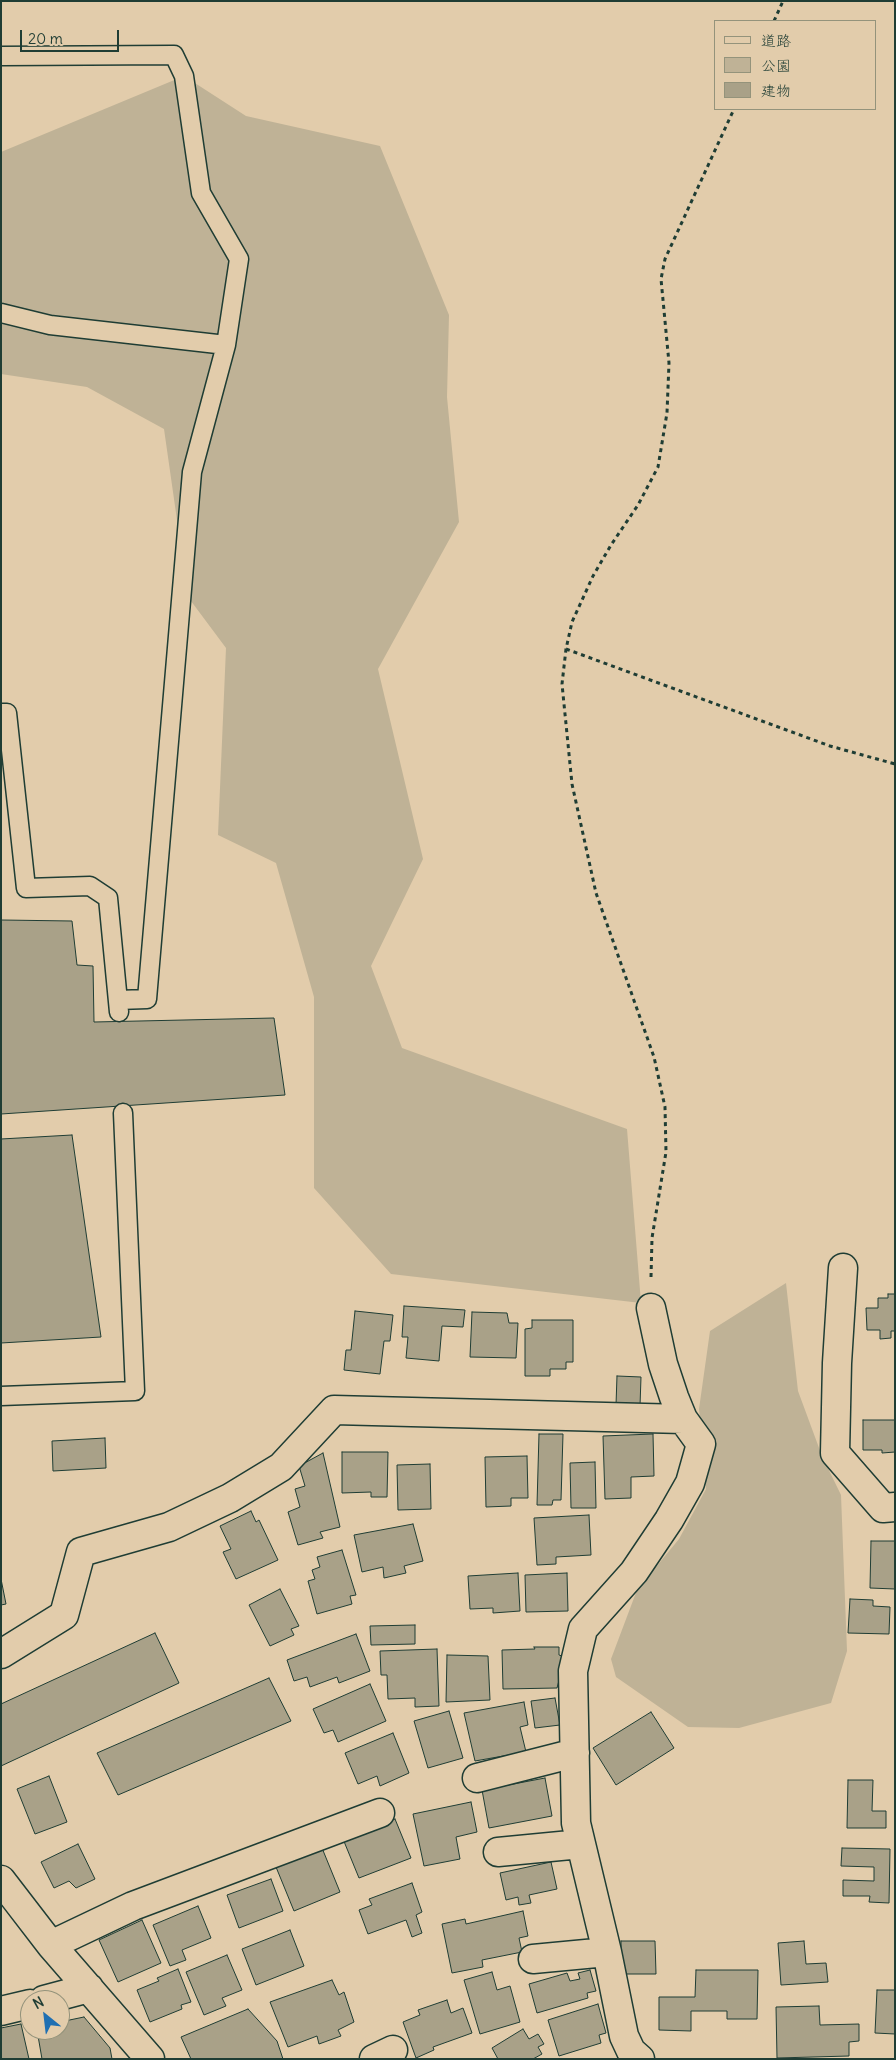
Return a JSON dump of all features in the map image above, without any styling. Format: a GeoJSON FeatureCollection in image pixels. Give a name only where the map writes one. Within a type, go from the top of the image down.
{"type":"FeatureCollection","features":[{"type":"Feature","properties":{"kind":"street"},"geometry":{"type":"LineString","coordinates":[[843,1268],[837,1363],[835,1453],[883,1508],[895,1507]]}},
{"type":"Feature","properties":{"kind":"street"},"geometry":{"type":"LineString","coordinates":[[629,2056],[607,1952],[576,1823],[573,1671],[583,1628],[634,1572],[669,1520],[690,1484],[701,1444],[683,1419],[663,1364],[651,1308]]}},
{"type":"Feature","properties":{"kind":"street"},"geometry":{"type":"LineString","coordinates":[[1,1654],[64,1614],[81,1552],[169,1527],[230,1498],[281,1468],[334,1410],[683,1419]]}},
{"type":"Feature","properties":{"kind":"street"},"geometry":{"type":"LineString","coordinates":[[477,1778],[575,1753]]}},
{"type":"Feature","properties":{"kind":"street"},"geometry":{"type":"LineString","coordinates":[[51,1945],[133,1906],[380,1813]]}},
{"type":"Feature","properties":{"kind":"street"},"geometry":{"type":"LineString","coordinates":[[498,1852],[582,1844]]}},
{"type":"Feature","properties":{"kind":"street"},"geometry":{"type":"LineString","coordinates":[[1,1880],[51,1945],[150,2059]]}},
{"type":"Feature","properties":{"kind":"street"},"geometry":{"type":"LineString","coordinates":[[533,1959],[607,1952]]}},
{"type":"Feature","properties":{"kind":"street"},"geometry":{"type":"LineString","coordinates":[[70,1993],[89,1988]]}},
{"type":"Feature","properties":{"kind":"street"},"geometry":{"type":"LineString","coordinates":[[1,2012],[20,2007]]}},
{"type":"Feature","properties":{"kind":"lane"},"geometry":{"type":"LineString","coordinates":[[1,56],[174,55],[184,76],[201,193],[239,259],[226,345],[192,472],[147,999],[119,1006],[108,898],[90,886],[26,888],[7,713],[1,713]]}},
{"type":"Feature","properties":{"kind":"lane"},"geometry":{"type":"LineString","coordinates":[[1,313],[50,325],[226,345]]}},
{"type":"Feature","properties":{"kind":"lane"},"geometry":{"type":"LineString","coordinates":[[1,1396],[135,1392],[123,1113]]}},
{"type":"Feature","properties":{"kind":"path"},"geometry":{"type":"LineString","coordinates":[[774,20],[783,1]]}},
{"type":"Feature","properties":{"kind":"path"},"geometry":{"type":"LineString","coordinates":[[651,1308],[652,1238],[666,1152],[666,1107],[654,1057],[596,893],[572,784],[562,684],[566,649],[572,622],[593,576],[638,505],[658,467],[667,413],[668,374],[662,279],[665,260],[734,110]]}},
{"type":"Feature","properties":{"kind":"path"},"geometry":{"type":"LineString","coordinates":[[566,649],[830,746],[895,764]]}},
{"type":"Feature","properties":{"kind":"green space"},"geometry":{"type":"Polygon","coordinates":[[[184,76],[246,116],[380,146],[449,315],[447,397],[459,522],[378,669],[423,859],[371,966],[402,1048],[627,1129],[641,1303],[391,1274],[314,1188],[314,997],[276,863],[218,835],[226,648],[188,597],[164,429],[87,387],[1,374],[1,152],[184,76]]]}},
{"type":"Feature","properties":{"kind":"green space"},"geometry":{"type":"Polygon","coordinates":[[[786,1283],[798,1391],[822,1456],[841,1495],[847,1651],[831,1703],[739,1728],[688,1727],[616,1677],[611,1659],[637,1590],[679,1539],[706,1489],[699,1409],[710,1331],[786,1283]]]}},
{"type":"Feature","properties":{"kind":"building"},"geometry":{"type":"Polygon","coordinates":[[[1,920],[72,921],[77,965],[93,966],[94,1022],[274,1018],[285,1095],[1,1114],[1,920]]]}},
{"type":"Feature","properties":{"kind":"building"},"geometry":{"type":"Polygon","coordinates":[[[72,1135],[101,1337],[1,1343],[1,1139],[72,1135]]]}},
{"type":"Feature","properties":{"kind":"building"},"geometry":{"type":"Polygon","coordinates":[[[888,1294],[895,1294],[895,1331],[891,1331],[891,1338],[880,1339],[880,1330],[867,1330],[866,1308],[878,1308],[878,1298],[888,1298],[888,1294]]]}},
{"type":"Feature","properties":{"kind":"building"},"geometry":{"type":"Polygon","coordinates":[[[404,1306],[465,1310],[463,1327],[442,1326],[439,1361],[406,1358],[408,1337],[402,1337],[404,1306]]]}},
{"type":"Feature","properties":{"kind":"building"},"geometry":{"type":"Polygon","coordinates":[[[355,1311],[393,1315],[390,1341],[384,1341],[380,1374],[344,1370],[346,1350],[351,1350],[355,1311]]]}},
{"type":"Feature","properties":{"kind":"building"},"geometry":{"type":"Polygon","coordinates":[[[472,1312],[507,1313],[509,1323],[518,1323],[516,1358],[470,1357],[472,1312]]]}},
{"type":"Feature","properties":{"kind":"building"},"geometry":{"type":"Polygon","coordinates":[[[532,1320],[573,1320],[573,1362],[566,1362],[566,1369],[550,1369],[550,1376],[525,1376],[525,1329],[532,1328],[532,1320]]]}},
{"type":"Feature","properties":{"kind":"building"},"geometry":{"type":"Polygon","coordinates":[[[617,1376],[641,1377],[640,1406],[616,1405],[617,1376]]]}},
{"type":"Feature","properties":{"kind":"building"},"geometry":{"type":"Polygon","coordinates":[[[863,1420],[895,1420],[895,1452],[882,1453],[882,1450],[863,1450],[863,1420]]]}},
{"type":"Feature","properties":{"kind":"building"},"geometry":{"type":"Polygon","coordinates":[[[539,1434],[563,1434],[561,1500],[553,1500],[552,1505],[537,1505],[539,1434]]]}},
{"type":"Feature","properties":{"kind":"building"},"geometry":{"type":"Polygon","coordinates":[[[653,1434],[654,1476],[631,1477],[631,1498],[605,1499],[603,1436],[653,1434]]]}},
{"type":"Feature","properties":{"kind":"building"},"geometry":{"type":"Polygon","coordinates":[[[105,1438],[106,1468],[53,1471],[52,1441],[105,1438]]]}},
{"type":"Feature","properties":{"kind":"building"},"geometry":{"type":"Polygon","coordinates":[[[342,1452],[388,1452],[387,1497],[371,1497],[371,1492],[342,1493],[342,1452]]]}},
{"type":"Feature","properties":{"kind":"building"},"geometry":{"type":"Polygon","coordinates":[[[323,1453],[340,1527],[320,1532],[323,1538],[298,1545],[288,1512],[300,1507],[295,1489],[305,1486],[299,1466],[323,1453]]]}},
{"type":"Feature","properties":{"kind":"building"},"geometry":{"type":"Polygon","coordinates":[[[527,1456],[528,1498],[511,1498],[511,1506],[486,1507],[485,1457],[527,1456]]]}},
{"type":"Feature","properties":{"kind":"building"},"geometry":{"type":"Polygon","coordinates":[[[595,1462],[596,1508],[571,1508],[570,1463],[595,1462]]]}},
{"type":"Feature","properties":{"kind":"building"},"geometry":{"type":"Polygon","coordinates":[[[430,1464],[431,1509],[398,1510],[397,1465],[430,1464]]]}},
{"type":"Feature","properties":{"kind":"building"},"geometry":{"type":"Polygon","coordinates":[[[251,1511],[256,1522],[259,1520],[278,1560],[236,1579],[223,1552],[231,1549],[220,1526],[251,1511]]]}},
{"type":"Feature","properties":{"kind":"building"},"geometry":{"type":"Polygon","coordinates":[[[589,1515],[591,1555],[556,1557],[556,1564],[537,1565],[534,1518],[589,1515]]]}},
{"type":"Feature","properties":{"kind":"building"},"geometry":{"type":"Polygon","coordinates":[[[413,1524],[423,1561],[404,1566],[406,1573],[384,1578],[383,1567],[362,1572],[354,1535],[413,1524]]]}},
{"type":"Feature","properties":{"kind":"building"},"geometry":{"type":"Polygon","coordinates":[[[871,1541],[895,1541],[895,1589],[870,1588],[871,1541]]]}},
{"type":"Feature","properties":{"kind":"building"},"geometry":{"type":"Polygon","coordinates":[[[342,1550],[356,1595],[350,1596],[352,1604],[317,1614],[308,1581],[315,1579],[312,1570],[320,1567],[317,1557],[342,1550]]]}},
{"type":"Feature","properties":{"kind":"building"},"geometry":{"type":"Polygon","coordinates":[[[518,1573],[520,1611],[493,1613],[493,1608],[470,1609],[468,1576],[518,1573]]]}},
{"type":"Feature","properties":{"kind":"building"},"geometry":{"type":"Polygon","coordinates":[[[567,1573],[568,1611],[526,1612],[525,1575],[567,1573]]]}},
{"type":"Feature","properties":{"kind":"building"},"geometry":{"type":"Polygon","coordinates":[[[1,1579],[6,1604],[1,1605],[1,1579]]]}},
{"type":"Feature","properties":{"kind":"building"},"geometry":{"type":"Polygon","coordinates":[[[280,1589],[299,1626],[291,1629],[294,1635],[270,1646],[249,1605],[280,1589]]]}},
{"type":"Feature","properties":{"kind":"building"},"geometry":{"type":"Polygon","coordinates":[[[850,1599],[873,1600],[873,1606],[890,1607],[889,1634],[848,1633],[850,1599]]]}},
{"type":"Feature","properties":{"kind":"building"},"geometry":{"type":"Polygon","coordinates":[[[415,1625],[415,1644],[371,1645],[370,1626],[415,1625]]]}},
{"type":"Feature","properties":{"kind":"building"},"geometry":{"type":"Polygon","coordinates":[[[155,1633],[179,1683],[1,1766],[1,1704],[155,1633]]]}},
{"type":"Feature","properties":{"kind":"building"},"geometry":{"type":"Polygon","coordinates":[[[356,1634],[370,1671],[339,1683],[337,1677],[310,1687],[307,1677],[294,1681],[287,1660],[356,1634]]]}},
{"type":"Feature","properties":{"kind":"building"},"geometry":{"type":"Polygon","coordinates":[[[534,1647],[559,1647],[559,1655],[565,1657],[557,1688],[503,1689],[502,1650],[535,1649],[534,1647]]]}},
{"type":"Feature","properties":{"kind":"building"},"geometry":{"type":"Polygon","coordinates":[[[437,1649],[439,1706],[415,1707],[415,1698],[388,1699],[387,1675],[381,1675],[380,1651],[437,1649]]]}},
{"type":"Feature","properties":{"kind":"building"},"geometry":{"type":"Polygon","coordinates":[[[447,1655],[488,1656],[490,1700],[446,1702],[447,1655]]]}},
{"type":"Feature","properties":{"kind":"building"},"geometry":{"type":"Polygon","coordinates":[[[269,1678],[291,1721],[118,1795],[97,1753],[269,1678]]]}},
{"type":"Feature","properties":{"kind":"building"},"geometry":{"type":"Polygon","coordinates":[[[370,1684],[386,1721],[338,1742],[333,1730],[324,1733],[313,1709],[370,1684]]]}},
{"type":"Feature","properties":{"kind":"building"},"geometry":{"type":"Polygon","coordinates":[[[555,1698],[560,1725],[535,1728],[531,1701],[555,1698]]]}},
{"type":"Feature","properties":{"kind":"building"},"geometry":{"type":"Polygon","coordinates":[[[524,1702],[528,1725],[520,1727],[526,1752],[475,1761],[464,1713],[524,1702]]]}},
{"type":"Feature","properties":{"kind":"building"},"geometry":{"type":"Polygon","coordinates":[[[449,1711],[463,1758],[428,1768],[414,1721],[449,1711]]]}},
{"type":"Feature","properties":{"kind":"building"},"geometry":{"type":"Polygon","coordinates":[[[651,1712],[674,1748],[616,1785],[593,1748],[651,1712]]]}},
{"type":"Feature","properties":{"kind":"building"},"geometry":{"type":"Polygon","coordinates":[[[393,1733],[409,1773],[380,1786],[377,1776],[358,1784],[345,1753],[393,1733]]]}},
{"type":"Feature","properties":{"kind":"building"},"geometry":{"type":"Polygon","coordinates":[[[49,1776],[67,1822],[35,1834],[17,1789],[49,1776]]]}},
{"type":"Feature","properties":{"kind":"building"},"geometry":{"type":"Polygon","coordinates":[[[545,1778],[552,1816],[489,1828],[482,1790],[545,1778]]]}},
{"type":"Feature","properties":{"kind":"building"},"geometry":{"type":"Polygon","coordinates":[[[848,1780],[873,1780],[872,1811],[886,1811],[886,1828],[847,1828],[848,1780]]]}},
{"type":"Feature","properties":{"kind":"building"},"geometry":{"type":"Polygon","coordinates":[[[471,1802],[477,1832],[456,1837],[460,1859],[424,1866],[413,1814],[471,1802]]]}},
{"type":"Feature","properties":{"kind":"building"},"geometry":{"type":"Polygon","coordinates":[[[395,1819],[411,1858],[359,1878],[343,1839],[395,1819]]]}},
{"type":"Feature","properties":{"kind":"building"},"geometry":{"type":"Polygon","coordinates":[[[78,1844],[95,1879],[76,1888],[69,1881],[54,1888],[41,1862],[78,1844]]]}},
{"type":"Feature","properties":{"kind":"building"},"geometry":{"type":"Polygon","coordinates":[[[322,1848],[340,1892],[294,1911],[276,1867],[322,1848]]]}},
{"type":"Feature","properties":{"kind":"building"},"geometry":{"type":"Polygon","coordinates":[[[842,1848],[890,1849],[889,1903],[869,1902],[870,1896],[843,1896],[843,1880],[874,1881],[874,1867],[841,1866],[842,1848]]]}},
{"type":"Feature","properties":{"kind":"building"},"geometry":{"type":"Polygon","coordinates":[[[551,1862],[557,1889],[529,1895],[531,1903],[519,1905],[518,1897],[506,1900],[500,1873],[551,1862]]]}},
{"type":"Feature","properties":{"kind":"building"},"geometry":{"type":"Polygon","coordinates":[[[271,1879],[283,1911],[239,1928],[227,1895],[271,1879]]]}},
{"type":"Feature","properties":{"kind":"building"},"geometry":{"type":"Polygon","coordinates":[[[412,1883],[422,1912],[416,1915],[422,1933],[412,1937],[406,1920],[368,1934],[359,1910],[372,1905],[369,1899],[412,1883]]]}},
{"type":"Feature","properties":{"kind":"building"},"geometry":{"type":"Polygon","coordinates":[[[198,1906],[211,1938],[182,1950],[186,1960],[170,1966],[153,1925],[198,1906]]]}},
{"type":"Feature","properties":{"kind":"building"},"geometry":{"type":"Polygon","coordinates":[[[523,1911],[528,1936],[519,1938],[522,1952],[482,1960],[483,1967],[452,1973],[442,1924],[465,1919],[466,1924],[523,1911]]]}},
{"type":"Feature","properties":{"kind":"building"},"geometry":{"type":"Polygon","coordinates":[[[142,1920],[161,1963],[118,1982],[99,1940],[142,1920]]]}},
{"type":"Feature","properties":{"kind":"building"},"geometry":{"type":"Polygon","coordinates":[[[290,1930],[304,1966],[256,1985],[242,1949],[290,1930]]]}},
{"type":"Feature","properties":{"kind":"building"},"geometry":{"type":"Polygon","coordinates":[[[621,1941],[655,1941],[656,1974],[621,1974],[621,1941]]]}},
{"type":"Feature","properties":{"kind":"building"},"geometry":{"type":"Polygon","coordinates":[[[804,1941],[806,1964],[826,1963],[828,1982],[781,1985],[778,1943],[804,1941]]]}},
{"type":"Feature","properties":{"kind":"building"},"geometry":{"type":"Polygon","coordinates":[[[227,1955],[242,1990],[222,1998],[226,2006],[204,2015],[186,1972],[227,1955]]]}},
{"type":"Feature","properties":{"kind":"building"},"geometry":{"type":"Polygon","coordinates":[[[178,1969],[191,2002],[181,2005],[182,2009],[150,2022],[137,1990],[159,1981],[157,1978],[178,1969]]]}},
{"type":"Feature","properties":{"kind":"building"},"geometry":{"type":"Polygon","coordinates":[[[590,1970],[596,1991],[587,1993],[588,1998],[537,2013],[529,1984],[567,1973],[570,1981],[580,1979],[578,1973],[590,1970]]]}},
{"type":"Feature","properties":{"kind":"building"},"geometry":{"type":"Polygon","coordinates":[[[696,1970],[758,1970],[757,2019],[727,2019],[727,2011],[691,2011],[691,2031],[659,2030],[659,1997],[695,1997],[696,1970]]]}},
{"type":"Feature","properties":{"kind":"building"},"geometry":{"type":"Polygon","coordinates":[[[492,1972],[497,1990],[510,1986],[520,2022],[480,2034],[464,1980],[492,1972]]]}},
{"type":"Feature","properties":{"kind":"building"},"geometry":{"type":"Polygon","coordinates":[[[332,1980],[339,1995],[344,1992],[354,2022],[338,2030],[341,2036],[319,2044],[317,2036],[288,2047],[270,2002],[332,1980]]]}},
{"type":"Feature","properties":{"kind":"building"},"geometry":{"type":"Polygon","coordinates":[[[877,1990],[895,1990],[895,2034],[875,2033],[877,1990]]]}},
{"type":"Feature","properties":{"kind":"building"},"geometry":{"type":"Polygon","coordinates":[[[447,2000],[451,2013],[463,2008],[472,2033],[433,2047],[434,2050],[416,2058],[403,2022],[420,2015],[418,2010],[447,2000]]]}},
{"type":"Feature","properties":{"kind":"building"},"geometry":{"type":"Polygon","coordinates":[[[598,2004],[606,2033],[599,2035],[601,2043],[559,2056],[548,2020],[598,2004]]]}},
{"type":"Feature","properties":{"kind":"building"},"geometry":{"type":"Polygon","coordinates":[[[819,2006],[820,2025],[859,2024],[859,2041],[849,2042],[849,2056],[777,2058],[776,2007],[819,2006]]]}},
{"type":"Feature","properties":{"kind":"building"},"geometry":{"type":"Polygon","coordinates":[[[248,2009],[277,2041],[283,2059],[191,2059],[181,2037],[248,2009]]]}},
{"type":"Feature","properties":{"kind":"building"},"geometry":{"type":"Polygon","coordinates":[[[84,2017],[110,2048],[112,2059],[42,2059],[39,2040],[70,2040],[70,2020],[84,2017]]]}},
{"type":"Feature","properties":{"kind":"building"},"geometry":{"type":"Polygon","coordinates":[[[20,2024],[20,2040],[25,2040],[29,2059],[1,2059],[1,2028],[20,2024]]]}},
{"type":"Feature","properties":{"kind":"building"},"geometry":{"type":"Polygon","coordinates":[[[523,2029],[529,2039],[538,2034],[544,2044],[538,2047],[542,2054],[533,2059],[498,2059],[492,2048],[523,2029]]]}}]}
